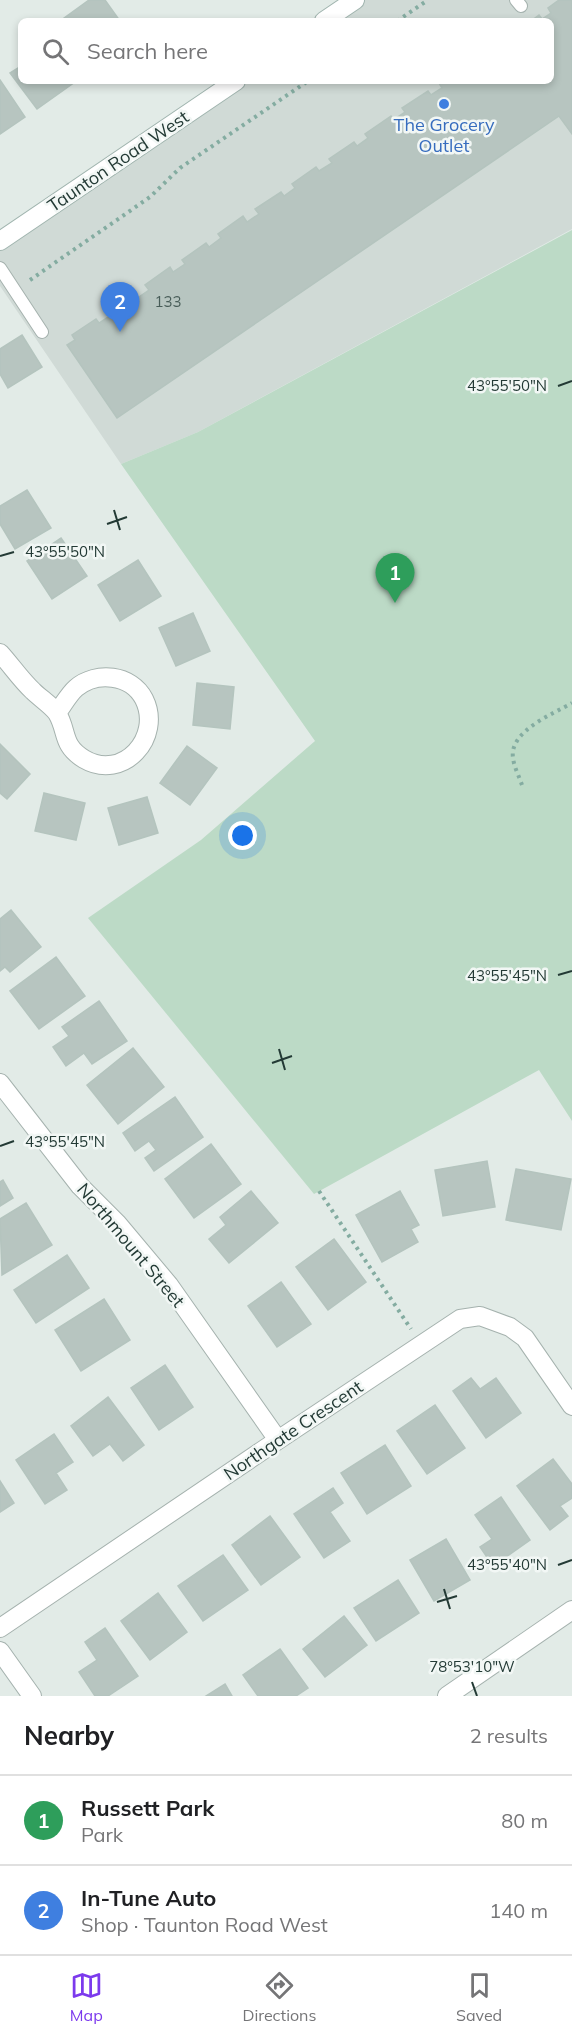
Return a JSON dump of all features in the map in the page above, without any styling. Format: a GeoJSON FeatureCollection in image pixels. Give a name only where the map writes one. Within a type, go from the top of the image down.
{"type":"FeatureCollection","features":[{"type":"Feature","properties":{"kind":"street"},"geometry":{"type":"LineString","coordinates":[[328,18],[355,0]]}},
{"type":"Feature","properties":{"kind":"street","name":"Taunton Road West"},"geometry":{"type":"LineString","coordinates":[[0,241],[232,84]]}},
{"type":"Feature","properties":{"kind":"street"},"geometry":{"type":"LineString","coordinates":[[0,653],[31,689],[57,713],[67,742],[75,753],[87,760],[100,764],[114,764],[127,759],[138,751],[146,740],[150,725],[149,710],[142,696],[132,685],[118,678],[103,677],[88,680],[75,688],[57,713]]}},
{"type":"Feature","properties":{"kind":"street","name":"Northmount Street"},"geometry":{"type":"LineString","coordinates":[[0,1083],[81,1185],[117,1223],[169,1285],[278,1440]]}},
{"type":"Feature","properties":{"kind":"street","name":"Northgate Crescent"},"geometry":{"type":"LineString","coordinates":[[0,1628],[460,1319],[480,1316],[510,1327],[525,1338],[572,1406]]}},
{"type":"Feature","properties":{"kind":"street"},"geometry":{"type":"LineString","coordinates":[[447,1696],[572,1610]]}},
{"type":"Feature","properties":{"kind":"street"},"geometry":{"type":"LineString","coordinates":[[0,1651],[32,1696]]}},
{"type":"Feature","properties":{"kind":"lane"},"geometry":{"type":"LineString","coordinates":[[0,268],[42,332]]}},
{"type":"Feature","properties":{"kind":"path"},"geometry":{"type":"LineString","coordinates":[[401,18],[428,0]]}},
{"type":"Feature","properties":{"kind":"path"},"geometry":{"type":"LineString","coordinates":[[16,290],[150,197],[180,168],[304,84]]}},
{"type":"Feature","properties":{"kind":"path"},"geometry":{"type":"LineString","coordinates":[[522,785],[513,757],[515,743],[525,731],[572,703]]}},
{"type":"Feature","properties":{"kind":"path"},"geometry":{"type":"LineString","coordinates":[[319,1191],[422,1345]]}},
{"type":"Feature","properties":{"kind":"shaded area"},"geometry":{"type":"Polygon","coordinates":[[[339,0],[572,0],[572,229],[198,432],[121,464],[0,286],[0,247],[224,84],[554,84],[554,18],[314,18],[339,0]]]}},
{"type":"Feature","properties":{"kind":"green space"},"geometry":{"type":"Polygon","coordinates":[[[572,230],[572,1121],[539,1070],[314,1194],[88,918],[201,840],[315,741],[121,464],[198,432],[572,230]]]}},
{"type":"Feature","properties":{"kind":"building"},"geometry":{"type":"Polygon","coordinates":[[[89,0],[105,0],[118,18],[64,18],[89,0]]]}},
{"type":"Feature","properties":{"kind":"building"},"geometry":{"type":"Polygon","coordinates":[[[559,0],[572,0],[572,134],[559,116],[117,418],[67,345],[75,340],[72,335],[96,319],[99,323],[111,315],[108,310],[132,293],[136,299],[149,290],[145,285],[170,267],[173,272],[185,264],[182,260],[206,243],[209,247],[221,238],[218,234],[243,216],[247,222],[259,214],[255,209],[281,192],[284,196],[295,188],[292,184],[316,167],[319,171],[332,163],[329,159],[354,142],[357,146],[368,138],[365,134],[391,116],[393,120],[405,112],[402,108],[428,91],[431,95],[442,88],[440,84],[554,84],[554,18],[544,18],[551,13],[548,8],[559,0]]]}},
{"type":"Feature","properties":{"kind":"building"},"geometry":{"type":"Polygon","coordinates":[[[18,68],[18,84],[10,73],[18,68]]]}},
{"type":"Feature","properties":{"kind":"building"},"geometry":{"type":"Polygon","coordinates":[[[0,80],[25,117],[0,134],[0,80]]]}},
{"type":"Feature","properties":{"kind":"building"},"geometry":{"type":"Polygon","coordinates":[[[18,84],[72,84],[37,109],[18,84]]]}},
{"type":"Feature","properties":{"kind":"building"},"geometry":{"type":"Polygon","coordinates":[[[22,335],[42,367],[8,388],[0,374],[0,349],[22,335]]]}},
{"type":"Feature","properties":{"kind":"building"},"geometry":{"type":"Polygon","coordinates":[[[27,490],[51,528],[15,549],[0,524],[0,506],[27,490]]]}},
{"type":"Feature","properties":{"kind":"building"},"geometry":{"type":"Polygon","coordinates":[[[61,538],[87,576],[52,599],[27,561],[61,538]]]}},
{"type":"Feature","properties":{"kind":"building"},"geometry":{"type":"Polygon","coordinates":[[[138,560],[161,596],[120,621],[98,585],[138,560]]]}},
{"type":"Feature","properties":{"kind":"building"},"geometry":{"type":"Polygon","coordinates":[[[193,613],[210,651],[176,666],[159,628],[193,613]]]}},
{"type":"Feature","properties":{"kind":"building"},"geometry":{"type":"Polygon","coordinates":[[[197,683],[234,687],[230,729],[193,725],[197,683]]]}},
{"type":"Feature","properties":{"kind":"building"},"geometry":{"type":"Polygon","coordinates":[[[0,744],[30,774],[7,799],[0,793],[0,744]]]}},
{"type":"Feature","properties":{"kind":"building"},"geometry":{"type":"Polygon","coordinates":[[[187,746],[217,768],[190,805],[160,783],[187,746]]]}},
{"type":"Feature","properties":{"kind":"building"},"geometry":{"type":"Polygon","coordinates":[[[44,793],[85,803],[76,840],[35,831],[44,793]]]}},
{"type":"Feature","properties":{"kind":"building"},"geometry":{"type":"Polygon","coordinates":[[[147,797],[158,833],[119,845],[108,808],[147,797]]]}},
{"type":"Feature","properties":{"kind":"building"},"geometry":{"type":"Polygon","coordinates":[[[11,910],[41,947],[10,972],[5,967],[0,971],[0,919],[11,910]]]}},
{"type":"Feature","properties":{"kind":"building"},"geometry":{"type":"Polygon","coordinates":[[[56,957],[85,996],[39,1029],[10,991],[56,957]]]}},
{"type":"Feature","properties":{"kind":"building"},"geometry":{"type":"Polygon","coordinates":[[[99,1001],[127,1041],[92,1064],[84,1053],[66,1066],[53,1047],[69,1036],[62,1027],[99,1001]]]}},
{"type":"Feature","properties":{"kind":"building"},"geometry":{"type":"Polygon","coordinates":[[[133,1048],[164,1087],[118,1124],[87,1085],[133,1048]]]}},
{"type":"Feature","properties":{"kind":"building"},"geometry":{"type":"Polygon","coordinates":[[[175,1097],[203,1137],[154,1171],[145,1158],[156,1150],[149,1141],[135,1151],[123,1133],[175,1097]]]}},
{"type":"Feature","properties":{"kind":"building"},"geometry":{"type":"Polygon","coordinates":[[[211,1144],[241,1184],[194,1218],[165,1179],[211,1144]]]}},
{"type":"Feature","properties":{"kind":"building"},"geometry":{"type":"Polygon","coordinates":[[[487,1161],[495,1207],[443,1216],[435,1170],[487,1161]]]}},
{"type":"Feature","properties":{"kind":"building"},"geometry":{"type":"Polygon","coordinates":[[[516,1169],[571,1179],[561,1230],[506,1220],[516,1169]]]}},
{"type":"Feature","properties":{"kind":"building"},"geometry":{"type":"Polygon","coordinates":[[[3,1180],[13,1198],[0,1206],[0,1182],[3,1180]]]}},
{"type":"Feature","properties":{"kind":"building"},"geometry":{"type":"Polygon","coordinates":[[[251,1191],[278,1223],[229,1263],[209,1239],[226,1225],[220,1217],[251,1191]]]}},
{"type":"Feature","properties":{"kind":"building"},"geometry":{"type":"Polygon","coordinates":[[[400,1191],[419,1225],[411,1229],[418,1242],[382,1262],[356,1215],[400,1191]]]}},
{"type":"Feature","properties":{"kind":"building"},"geometry":{"type":"Polygon","coordinates":[[[26,1203],[52,1245],[2,1275],[0,1219],[26,1203]]]}},
{"type":"Feature","properties":{"kind":"building"},"geometry":{"type":"Polygon","coordinates":[[[334,1239],[366,1282],[328,1310],[296,1267],[334,1239]]]}},
{"type":"Feature","properties":{"kind":"building"},"geometry":{"type":"Polygon","coordinates":[[[67,1255],[89,1288],[36,1323],[14,1290],[67,1255]]]}},
{"type":"Feature","properties":{"kind":"building"},"geometry":{"type":"Polygon","coordinates":[[[281,1282],[311,1324],[277,1347],[248,1306],[281,1282]]]}},
{"type":"Feature","properties":{"kind":"building"},"geometry":{"type":"Polygon","coordinates":[[[104,1299],[130,1340],[81,1371],[55,1330],[104,1299]]]}},
{"type":"Feature","properties":{"kind":"building"},"geometry":{"type":"Polygon","coordinates":[[[165,1365],[193,1407],[159,1430],[131,1388],[165,1365]]]}},
{"type":"Feature","properties":{"kind":"building"},"geometry":{"type":"Polygon","coordinates":[[[471,1378],[480,1389],[496,1378],[521,1413],[486,1438],[453,1391],[471,1378]]]}},
{"type":"Feature","properties":{"kind":"building"},"geometry":{"type":"Polygon","coordinates":[[[108,1397],[144,1445],[123,1461],[110,1444],[93,1456],[71,1426],[108,1397]]]}},
{"type":"Feature","properties":{"kind":"building"},"geometry":{"type":"Polygon","coordinates":[[[435,1405],[465,1448],[427,1474],[397,1431],[435,1405]]]}},
{"type":"Feature","properties":{"kind":"building"},"geometry":{"type":"Polygon","coordinates":[[[54,1434],[73,1462],[56,1473],[67,1490],[45,1504],[16,1460],[54,1434]]]}},
{"type":"Feature","properties":{"kind":"building"},"geometry":{"type":"Polygon","coordinates":[[[385,1445],[411,1486],[367,1514],[341,1473],[385,1445]]]}},
{"type":"Feature","properties":{"kind":"building"},"geometry":{"type":"Polygon","coordinates":[[[553,1459],[572,1484],[572,1498],[560,1506],[568,1516],[550,1530],[517,1486],[553,1459]]]}},
{"type":"Feature","properties":{"kind":"building"},"geometry":{"type":"Polygon","coordinates":[[[0,1481],[14,1503],[0,1512],[0,1481]]]}},
{"type":"Feature","properties":{"kind":"building"},"geometry":{"type":"Polygon","coordinates":[[[333,1488],[343,1503],[330,1512],[350,1541],[324,1558],[294,1514],[333,1488]]]}},
{"type":"Feature","properties":{"kind":"building"},"geometry":{"type":"Polygon","coordinates":[[[501,1497],[530,1540],[493,1566],[480,1547],[492,1539],[475,1515],[501,1497]]]}},
{"type":"Feature","properties":{"kind":"building"},"geometry":{"type":"Polygon","coordinates":[[[270,1516],[300,1557],[261,1585],[232,1545],[270,1516]]]}},
{"type":"Feature","properties":{"kind":"building"},"geometry":{"type":"Polygon","coordinates":[[[446,1539],[470,1580],[434,1601],[410,1560],[446,1539]]]}},
{"type":"Feature","properties":{"kind":"building"},"geometry":{"type":"Polygon","coordinates":[[[223,1555],[248,1590],[203,1621],[178,1586],[223,1555]]]}},
{"type":"Feature","properties":{"kind":"building"},"geometry":{"type":"Polygon","coordinates":[[[398,1580],[419,1613],[376,1641],[354,1608],[398,1580]]]}},
{"type":"Feature","properties":{"kind":"building"},"geometry":{"type":"Polygon","coordinates":[[[158,1593],[187,1632],[150,1660],[121,1621],[158,1593]]]}},
{"type":"Feature","properties":{"kind":"building"},"geometry":{"type":"Polygon","coordinates":[[[344,1616],[367,1645],[325,1677],[303,1649],[344,1616]]]}},
{"type":"Feature","properties":{"kind":"building"},"geometry":{"type":"Polygon","coordinates":[[[105,1628],[138,1676],[108,1696],[95,1696],[79,1672],[97,1660],[85,1642],[105,1628]]]}},
{"type":"Feature","properties":{"kind":"building"},"geometry":{"type":"Polygon","coordinates":[[[280,1649],[308,1688],[296,1696],[258,1696],[243,1675],[280,1649]]]}},
{"type":"Feature","properties":{"kind":"building"},"geometry":{"type":"Polygon","coordinates":[[[225,1684],[232,1696],[206,1696],[225,1684]]]}},
{"type":"Feature","properties":{"kind":"place","name":"The Grocery Outlet"},"geometry":{"type":"Point","coordinates":[444,104]}},
{"type":"Feature","properties":{"kind":"place","name":"In-Tune Auto"},"geometry":{"type":"Point","coordinates":[120,332]}},
{"type":"Feature","properties":{"kind":"place","name":"Russett Park"},"geometry":{"type":"Point","coordinates":[395,603]}}]}
